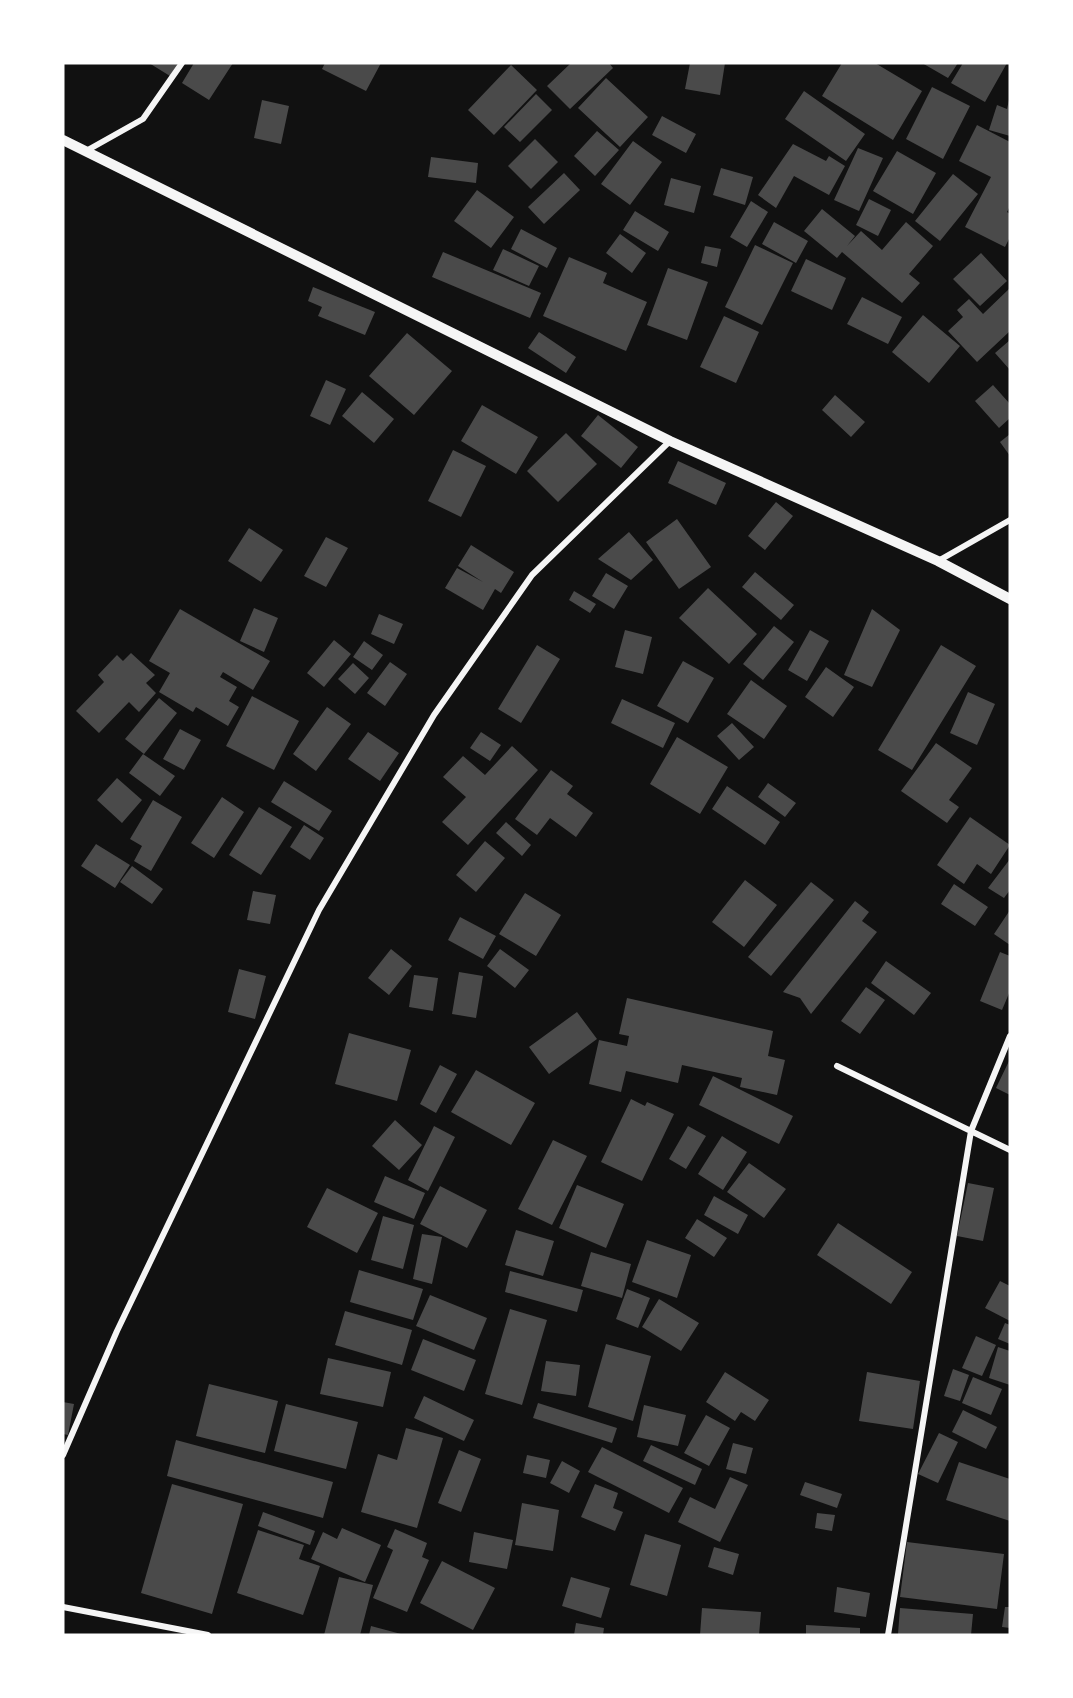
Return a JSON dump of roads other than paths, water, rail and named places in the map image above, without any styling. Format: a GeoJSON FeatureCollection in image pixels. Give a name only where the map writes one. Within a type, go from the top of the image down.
{"type":"FeatureCollection","features":[{"type":"Feature","properties":{"kind":"street"},"geometry":{"type":"LineString","coordinates":[[86,151],[143,119],[182,63]]}},
{"type":"Feature","properties":{"kind":"street"},"geometry":{"type":"LineString","coordinates":[[63,140],[670,441],[938,561],[1010,599]]}},
{"type":"Feature","properties":{"kind":"street"},"geometry":{"type":"LineString","coordinates":[[63,1455],[117,1331],[320,910],[428,725],[532,575],[670,441]]}},
{"type":"Feature","properties":{"kind":"street"},"geometry":{"type":"LineString","coordinates":[[938,561],[1010,520]]}},
{"type":"Feature","properties":{"kind":"street"},"geometry":{"type":"LineString","coordinates":[[888,1635],[971,1131],[1010,1036]]}},
{"type":"Feature","properties":{"kind":"street"},"geometry":{"type":"LineString","coordinates":[[837,1066],[1010,1150]]}},
{"type":"Feature","properties":{"kind":"street"},"geometry":{"type":"LineString","coordinates":[[63,1607],[208,1635]]}}]}
